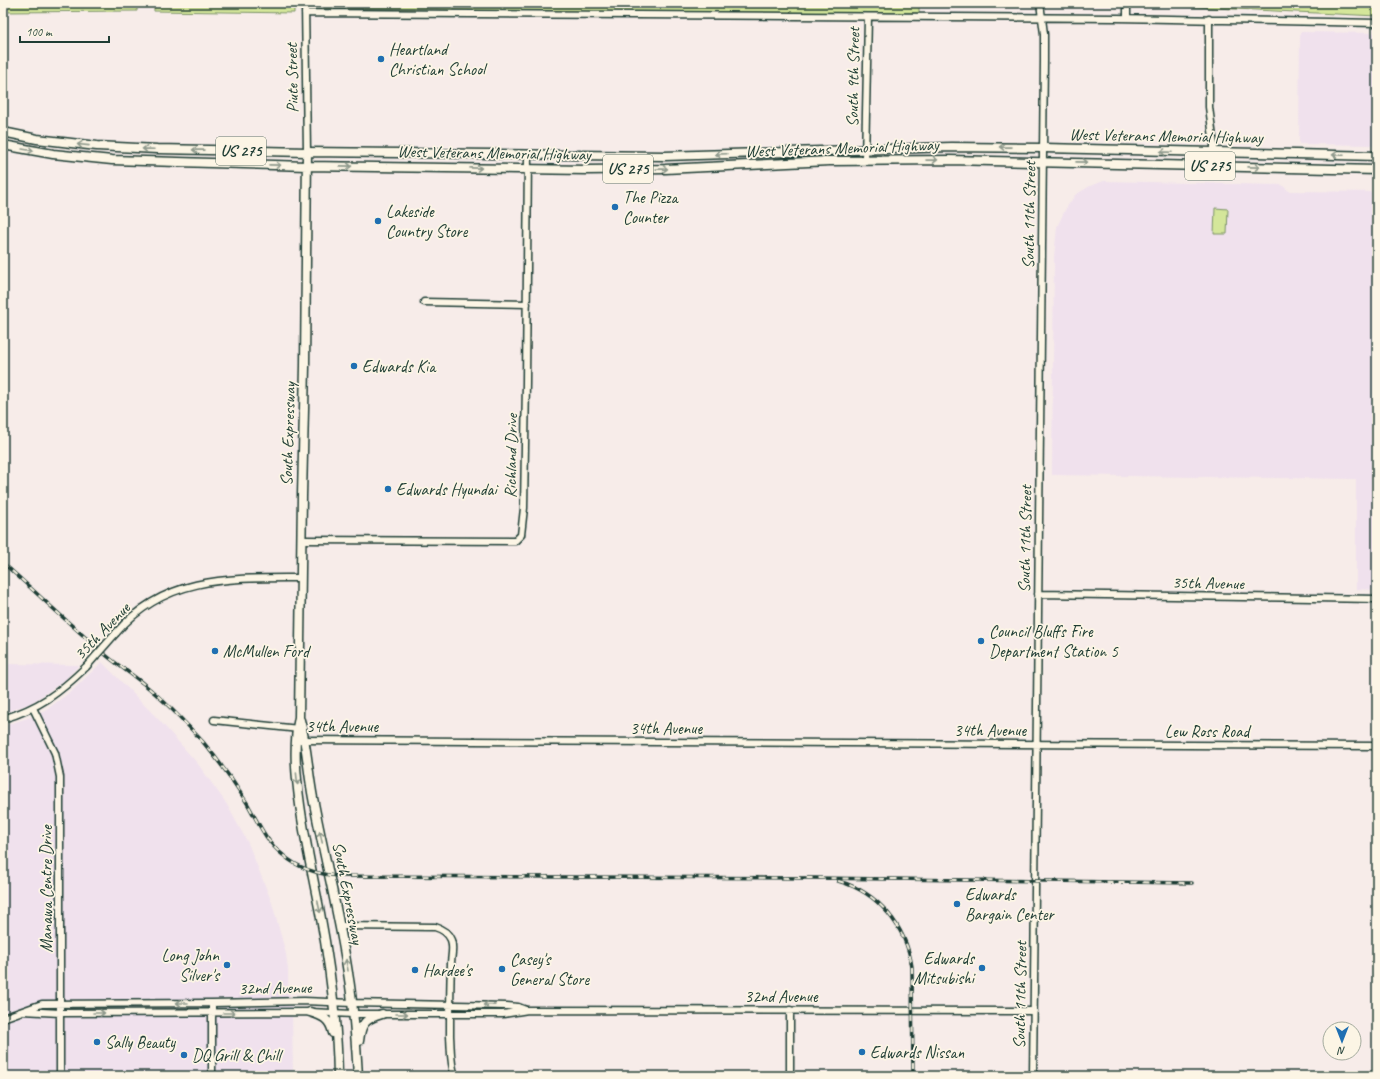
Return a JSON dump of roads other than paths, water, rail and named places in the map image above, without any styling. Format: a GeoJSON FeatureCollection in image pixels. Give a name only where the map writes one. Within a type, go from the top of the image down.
{"type":"FeatureCollection","features":[{"type":"Feature","properties":{"kind":"main road","name":"US 275"},"geometry":{"type":"LineString","coordinates":[[3,132],[43,140],[97,146],[157,149],[307,152]]}},
{"type":"Feature","properties":{"kind":"main road","name":"US 275"},"geometry":{"type":"LineString","coordinates":[[3,145],[53,154],[112,160],[307,166]]}},
{"type":"Feature","properties":{"kind":"main road","name":"West Veterans Memorial Highway"},"geometry":{"type":"LineString","coordinates":[[307,152],[664,156],[951,147],[1377,156]]}},
{"type":"Feature","properties":{"kind":"main road","name":"South Expressway"},"geometry":{"type":"LineString","coordinates":[[307,152],[305,388],[301,540],[300,740],[296,771],[304,830],[324,933],[335,1013],[338,1076]]}},
{"type":"Feature","properties":{"kind":"main road","name":"West Veterans Memorial Highway"},"geometry":{"type":"LineString","coordinates":[[307,166],[664,169],[865,161],[950,160],[1044,161],[1377,170]]}},
{"type":"Feature","properties":{"kind":"main road","name":"South Expressway"},"geometry":{"type":"LineString","coordinates":[[300,740],[340,926],[352,1003],[358,1076]]}},
{"type":"Feature","properties":{"kind":"main road"},"geometry":{"type":"LineString","coordinates":[[310,1012],[321,1016],[329,1022],[332,1026],[337,1045]]}},
{"type":"Feature","properties":{"kind":"main road"},"geometry":{"type":"LineString","coordinates":[[357,1055],[362,1025],[368,1019],[382,1014]]}},
{"type":"Feature","properties":{"kind":"street","name":"Piute Street"},"geometry":{"type":"LineString","coordinates":[[305,3],[307,152]]}},
{"type":"Feature","properties":{"kind":"street","name":"South 11th Street"},"geometry":{"type":"LineString","coordinates":[[1033,1076],[1044,161],[1043,18],[1040,3]]}},
{"type":"Feature","properties":{"kind":"street"},"geometry":{"type":"LineString","coordinates":[[1127,3],[1127,18]]}},
{"type":"Feature","properties":{"kind":"street"},"geometry":{"type":"LineString","coordinates":[[305,13],[1127,18],[1377,23]]}},
{"type":"Feature","properties":{"kind":"street","name":"South 9th Street"},"geometry":{"type":"LineString","coordinates":[[865,161],[868,17]]}},
{"type":"Feature","properties":{"kind":"street"},"geometry":{"type":"LineString","coordinates":[[1208,19],[1209,107],[1214,166]]}},
{"type":"Feature","properties":{"kind":"street","name":"Richland Drive"},"geometry":{"type":"LineString","coordinates":[[301,540],[516,541],[519,538],[522,528],[524,508],[528,155]]}},
{"type":"Feature","properties":{"kind":"street"},"geometry":{"type":"LineString","coordinates":[[424,302],[527,304]]}},
{"type":"Feature","properties":{"kind":"street","name":"35th Avenue"},"geometry":{"type":"LineString","coordinates":[[3,719],[33,708],[58,693],[86,667],[126,622],[152,602],[190,586],[216,580],[234,578],[301,578]]}},
{"type":"Feature","properties":{"kind":"street","name":"35th Avenue"},"geometry":{"type":"LineString","coordinates":[[1038,594],[1377,599]]}},
{"type":"Feature","properties":{"kind":"street","name":"Manawa Centre Drive"},"geometry":{"type":"LineString","coordinates":[[33,708],[55,753],[60,777],[60,1076]]}},
{"type":"Feature","properties":{"kind":"street"},"geometry":{"type":"LineString","coordinates":[[214,720],[300,729]]}},
{"type":"Feature","properties":{"kind":"street","name":"34th Avenue"},"geometry":{"type":"LineString","coordinates":[[300,740],[1036,744]]}},
{"type":"Feature","properties":{"kind":"street","name":"Lew Ross Road"},"geometry":{"type":"LineString","coordinates":[[1036,744],[1377,746]]}},
{"type":"Feature","properties":{"kind":"street"},"geometry":{"type":"LineString","coordinates":[[340,926],[435,927],[444,930],[450,937],[453,948],[451,963],[450,1014],[452,1066],[455,1076]]}},
{"type":"Feature","properties":{"kind":"street","name":"32nd Avenue"},"geometry":{"type":"LineString","coordinates":[[3,1018],[42,1004],[304,1001],[507,1006],[528,1010]]}},
{"type":"Feature","properties":{"kind":"street"},"geometry":{"type":"LineString","coordinates":[[212,1003],[212,1076]]}},
{"type":"Feature","properties":{"kind":"street","name":"32nd Avenue"},"geometry":{"type":"LineString","coordinates":[[23,1011],[60,1013],[310,1012],[353,1014],[503,1014],[528,1010],[1034,1011]]}},
{"type":"Feature","properties":{"kind":"street"},"geometry":{"type":"LineString","coordinates":[[790,1010],[790,1076]]}},
{"type":"Feature","properties":{"kind":"railway"},"geometry":{"type":"LineString","coordinates":[[3,563],[94,645],[145,685],[175,712],[221,764],[232,779],[263,831],[277,850],[289,860],[303,868],[318,873],[341,876],[814,878],[1192,883]]}},
{"type":"Feature","properties":{"kind":"railway"},"geometry":{"type":"LineString","coordinates":[[838,881],[866,893],[877,902],[888,913],[904,938],[912,967],[913,1076]]}},
{"type":"Feature","properties":{"kind":"place","name":"Heartland Christian School"},"geometry":{"type":"Point","coordinates":[381,59]}},
{"type":"Feature","properties":{"kind":"place","name":"The Pizza Counter"},"geometry":{"type":"Point","coordinates":[615,207]}},
{"type":"Feature","properties":{"kind":"place","name":"Lakeside Country Store"},"geometry":{"type":"Point","coordinates":[378,221]}},
{"type":"Feature","properties":{"kind":"place","name":"Edwards Kia"},"geometry":{"type":"Point","coordinates":[354,366]}},
{"type":"Feature","properties":{"kind":"place","name":"Edwards Hyundai"},"geometry":{"type":"Point","coordinates":[388,489]}},
{"type":"Feature","properties":{"kind":"place","name":"Council Bluffs Fire Department Station 5"},"geometry":{"type":"Point","coordinates":[981,641]}},
{"type":"Feature","properties":{"kind":"place","name":"McMullen Ford"},"geometry":{"type":"Point","coordinates":[215,651]}},
{"type":"Feature","properties":{"kind":"place","name":"Edwards Bargain Center"},"geometry":{"type":"Point","coordinates":[957,904]}},
{"type":"Feature","properties":{"kind":"place","name":"Long John Silver's"},"geometry":{"type":"Point","coordinates":[227,965]}},
{"type":"Feature","properties":{"kind":"place","name":"Edwards Mitsubishi"},"geometry":{"type":"Point","coordinates":[982,968]}},
{"type":"Feature","properties":{"kind":"place","name":"Casey's General Store"},"geometry":{"type":"Point","coordinates":[502,969]}},
{"type":"Feature","properties":{"kind":"place","name":"Hardee's"},"geometry":{"type":"Point","coordinates":[415,970]}},
{"type":"Feature","properties":{"kind":"place","name":"Sally Beauty"},"geometry":{"type":"Point","coordinates":[97,1042]}},
{"type":"Feature","properties":{"kind":"place","name":"Edwards Nissan"},"geometry":{"type":"Point","coordinates":[862,1052]}},
{"type":"Feature","properties":{"kind":"place","name":"DQ Grill & Chill"},"geometry":{"type":"Point","coordinates":[184,1055]}}]}
